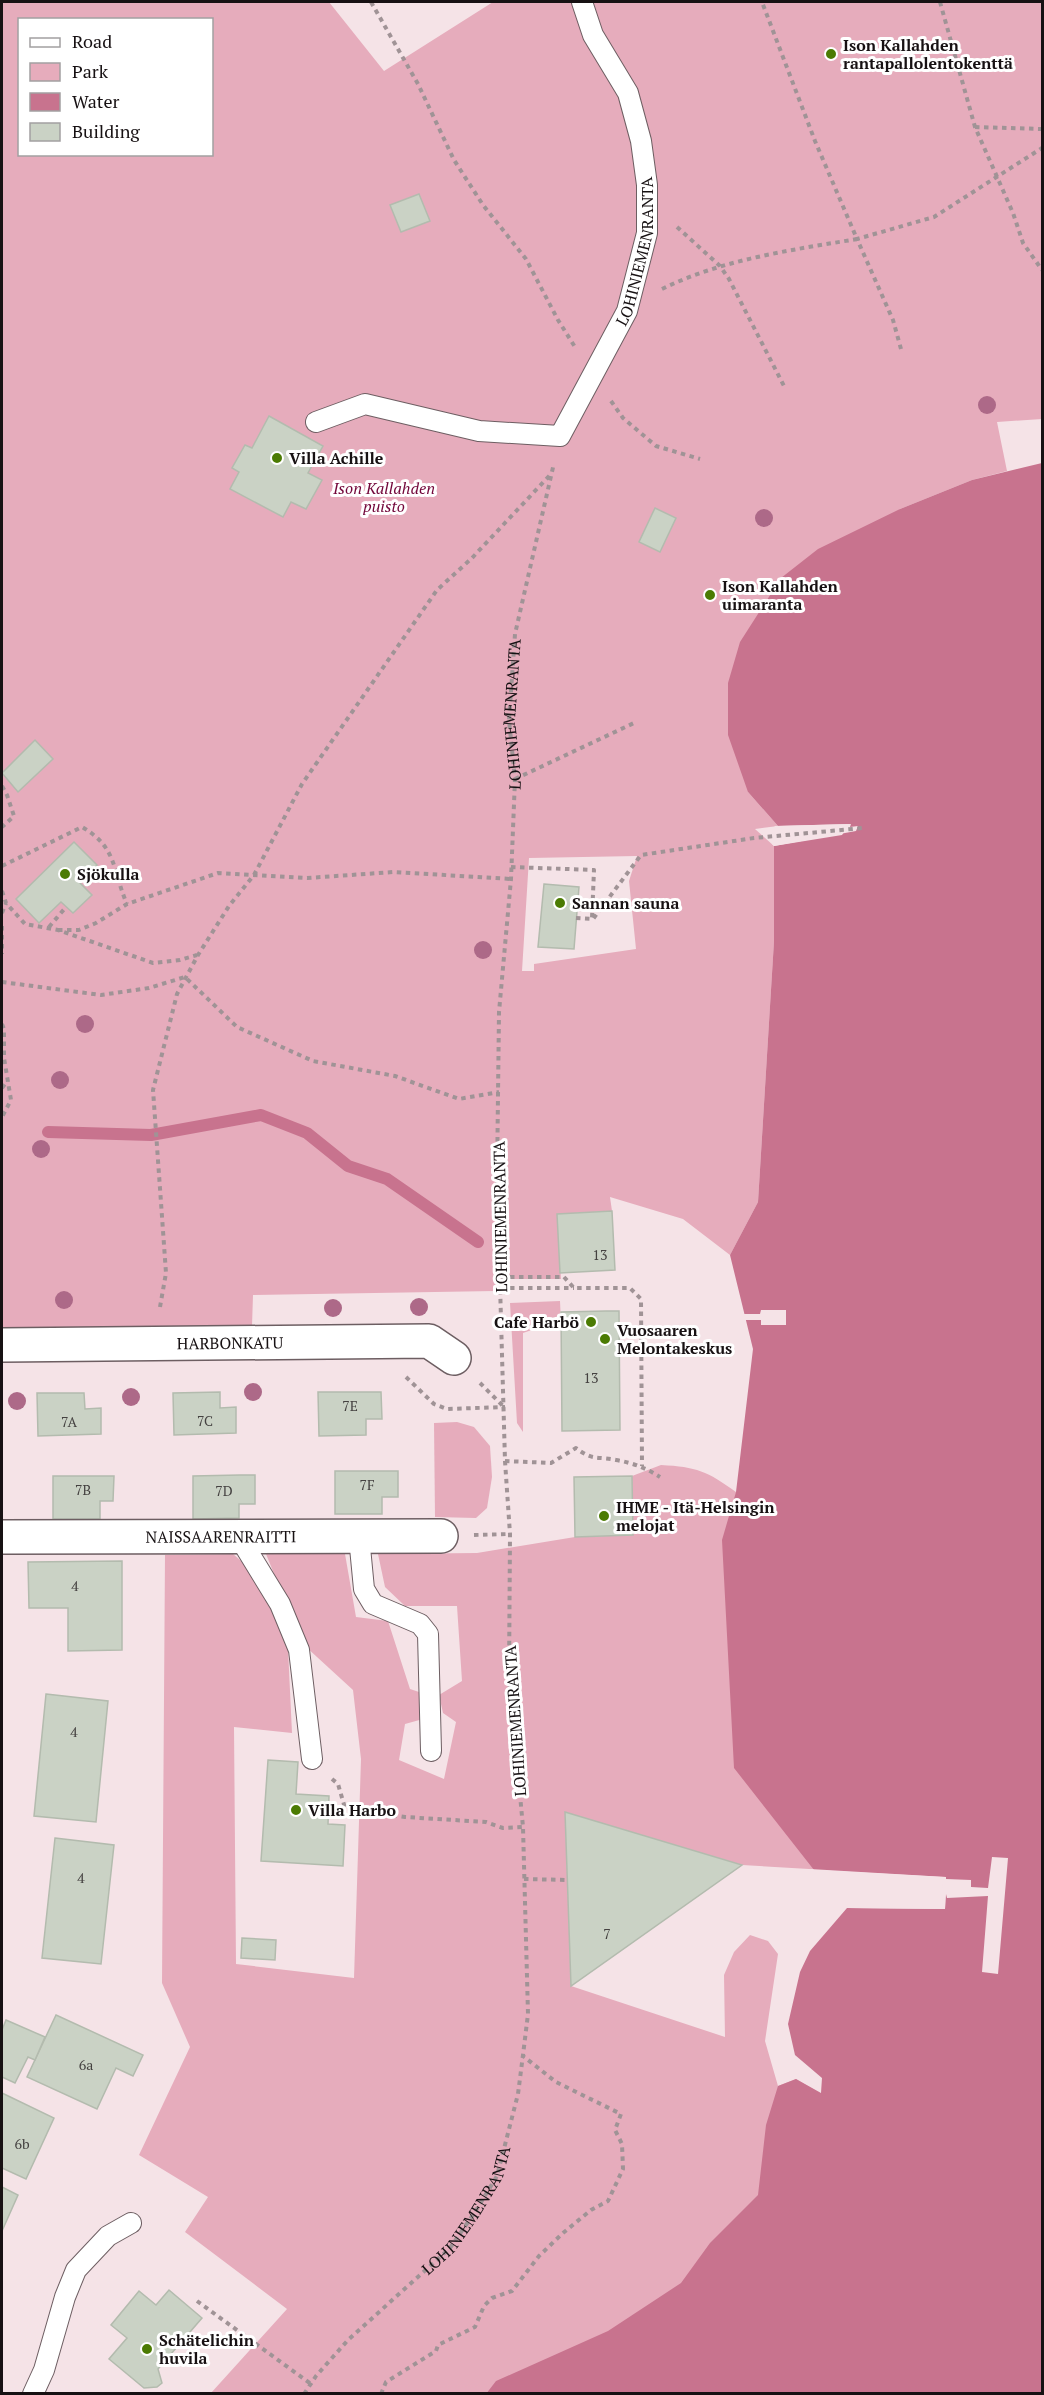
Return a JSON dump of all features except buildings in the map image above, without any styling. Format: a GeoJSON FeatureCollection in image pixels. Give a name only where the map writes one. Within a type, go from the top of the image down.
{"type":"FeatureCollection","features":[{"type":"Feature","properties":{"kind":"street","name":"HARBONKATU"},"geometry":{"type":"LineString","coordinates":[[2,1345],[429,1341],[454,1358]]}},
{"type":"Feature","properties":{"kind":"street","name":"NAISSAARENRAITTI"},"geometry":{"type":"LineString","coordinates":[[2,1537],[359,1538],[441,1536]]}},
{"type":"Feature","properties":{"kind":"lane","name":"LOHINIEMENRANTA"},"geometry":{"type":"LineString","coordinates":[[560,436],[627,311],[647,233],[647,185],[641,141],[627,93],[593,35],[582,2]]}},
{"type":"Feature","properties":{"kind":"lane"},"geometry":{"type":"LineString","coordinates":[[316,422],[365,404],[479,430],[560,436]]}},
{"type":"Feature","properties":{"kind":"lane"},"geometry":{"type":"LineString","coordinates":[[239,1537],[280,1604],[299,1650],[312,1759]]}},
{"type":"Feature","properties":{"kind":"lane"},"geometry":{"type":"LineString","coordinates":[[359,1538],[364,1589],[373,1604],[420,1624],[428,1634],[431,1751]]}},
{"type":"Feature","properties":{"kind":"lane"},"geometry":{"type":"LineString","coordinates":[[33,2394],[44,2370],[65,2297],[76,2270],[108,2236],[131,2223]]}},
{"type":"Feature","properties":{"kind":"path"},"geometry":{"type":"LineString","coordinates":[[371,2],[418,84],[454,160],[483,205],[526,259],[558,320],[622,418],[656,446],[700,459]]}},
{"type":"Feature","properties":{"kind":"path"},"geometry":{"type":"LineString","coordinates":[[762,2],[815,141],[893,320],[901,349]]}},
{"type":"Feature","properties":{"kind":"path"},"geometry":{"type":"LineString","coordinates":[[940,2],[975,126],[1013,213],[1023,243],[1042,270]]}},
{"type":"Feature","properties":{"kind":"path"},"geometry":{"type":"LineString","coordinates":[[975,126],[1042,129]]}},
{"type":"Feature","properties":{"kind":"path"},"geometry":{"type":"LineString","coordinates":[[627,311],[645,297],[678,281],[720,267],[781,252],[857,239],[934,217],[1042,148]]}},
{"type":"Feature","properties":{"kind":"path"},"geometry":{"type":"LineString","coordinates":[[647,185],[673,224],[720,267],[729,279],[785,388]]}},
{"type":"Feature","properties":{"kind":"path","name":"LOHINIEMENRANTA"},"geometry":{"type":"LineString","coordinates":[[304,2394],[348,2340],[450,2247],[475,2212],[496,2176],[518,2094],[528,2014],[523,1827],[509,1678],[510,1534],[505,1461],[497,1178],[499,1012],[511,879],[515,779],[509,720],[515,634],[560,436]]}},
{"type":"Feature","properties":{"kind":"path"},"geometry":{"type":"LineString","coordinates":[[155,1344],[166,1273],[153,1090],[177,994],[229,906],[254,875],[302,784],[437,590],[472,558],[552,472]]}},
{"type":"Feature","properties":{"kind":"path"},"geometry":{"type":"LineString","coordinates":[[515,779],[634,723]]}},
{"type":"Feature","properties":{"kind":"path"},"geometry":{"type":"LineString","coordinates":[[2,786],[14,816],[2,827]]}},
{"type":"Feature","properties":{"kind":"path"},"geometry":{"type":"LineString","coordinates":[[2,866],[82,827],[98,836],[112,857],[118,884],[127,904]]}},
{"type":"Feature","properties":{"kind":"path"},"geometry":{"type":"LineString","coordinates":[[592,918],[641,855],[754,838],[863,828]]}},
{"type":"Feature","properties":{"kind":"path"},"geometry":{"type":"LineString","coordinates":[[511,867],[594,870],[592,918]]}},
{"type":"Feature","properties":{"kind":"path"},"geometry":{"type":"LineString","coordinates":[[58,930],[79,930],[96,923],[127,904],[218,873],[307,878],[394,872],[511,879]]}},
{"type":"Feature","properties":{"kind":"path"},"geometry":{"type":"LineString","coordinates":[[2,894],[6,903],[25,924],[58,930],[153,963],[198,955]]}},
{"type":"Feature","properties":{"kind":"path"},"geometry":{"type":"LineString","coordinates":[[2,913],[6,903]]}},
{"type":"Feature","properties":{"kind":"path"},"geometry":{"type":"LineString","coordinates":[[48,928],[66,907]]}},
{"type":"Feature","properties":{"kind":"path"},"geometry":{"type":"LineString","coordinates":[[576,918],[592,918]]}},
{"type":"Feature","properties":{"kind":"path"},"geometry":{"type":"LineString","coordinates":[[2,926],[2,954]]}},
{"type":"Feature","properties":{"kind":"path"},"geometry":{"type":"LineString","coordinates":[[186,977],[237,1027],[313,1061],[395,1076],[459,1099],[499,1092]]}},
{"type":"Feature","properties":{"kind":"path"},"geometry":{"type":"LineString","coordinates":[[2,982],[101,995],[149,988],[186,977]]}},
{"type":"Feature","properties":{"kind":"path"},"geometry":{"type":"LineString","coordinates":[[2,1024],[4,1058],[11,1100],[2,1117]]}},
{"type":"Feature","properties":{"kind":"path"},"geometry":{"type":"LineString","coordinates":[[2,1088],[8,1080]]}},
{"type":"Feature","properties":{"kind":"path"},"geometry":{"type":"LineString","coordinates":[[501,1277],[564,1277],[574,1288]]}},
{"type":"Feature","properties":{"kind":"path"},"geometry":{"type":"LineString","coordinates":[[501,1288],[630,1288],[641,1299],[642,1466]]}},
{"type":"Feature","properties":{"kind":"path"},"geometry":{"type":"LineString","coordinates":[[487,1390],[505,1407]]}},
{"type":"Feature","properties":{"kind":"path"},"geometry":{"type":"LineString","coordinates":[[505,1461],[551,1462],[576,1448],[588,1458],[613,1459],[642,1466],[660,1477]]}},
{"type":"Feature","properties":{"kind":"path"},"geometry":{"type":"LineString","coordinates":[[312,1759],[338,1784],[345,1808],[405,1817],[486,1822],[503,1828],[523,1827]]}},
{"type":"Feature","properties":{"kind":"path"},"geometry":{"type":"LineString","coordinates":[[524,1879],[568,1880]]}},
{"type":"Feature","properties":{"kind":"path"},"geometry":{"type":"LineString","coordinates":[[381,2394],[386,2382],[436,2351],[438,2345],[475,2327],[484,2306],[492,2298],[512,2291],[539,2256],[591,2210],[608,2201],[616,2188],[623,2169],[622,2144],[615,2130],[621,2114],[556,2082],[523,2055]]}},
{"type":"Feature","properties":{"kind":"path"},"geometry":{"type":"LineString","coordinates":[[196,2301],[311,2384]]}},
{"type":"Feature","properties":{"kind":"green space","name":"Ison Kallahden puisto"},"geometry":{"type":"Polygon","coordinates":[[[2,2],[329,2],[384,71],[493,2],[1042,2],[1042,419],[997,422],[1007,471],[972,480],[900,509],[748,792],[778,826],[755,829],[774,846],[774,941],[758,1202],[730,1255],[683,1219],[610,1197],[612,1211],[557,1214],[561,1279],[508,1279],[495,1291],[253,1295],[252,1326],[2,1329],[2,2]],[[637,856],[529,858],[522,971],[534,971],[534,964],[636,949],[629,881],[637,856]]]}},
{"type":"Feature","properties":{"kind":"green space"},"geometry":{"type":"Polygon","coordinates":[[[560,1301],[561,1323],[552,1323],[523,1333],[523,1432],[517,1423],[510,1303],[560,1301]]]}},
{"type":"Feature","properties":{"kind":"green space"},"geometry":{"type":"Polygon","coordinates":[[[457,1422],[474,1427],[490,1446],[492,1477],[487,1508],[476,1518],[435,1517],[434,1423],[457,1422]]]}},
{"type":"Feature","properties":{"kind":"green space"},"geometry":{"type":"Polygon","coordinates":[[[661,1465],[701,1471],[736,1492],[946,1877],[742,1865],[565,1813],[571,1986],[725,2037],[724,1975],[734,1952],[750,1935],[768,1941],[778,1954],[765,2041],[778,2086],[796,2079],[821,2094],[837,2393],[211,2393],[287,2309],[185,2232],[208,2197],[139,2155],[190,2047],[162,1983],[165,1555],[233,1554],[247,1566],[267,1594],[288,1649],[292,1733],[234,1727],[236,1964],[354,1978],[361,1759],[353,1690],[305,1646],[297,1619],[279,1586],[266,1554],[345,1554],[356,1617],[388,1621],[410,1689],[422,1693],[423,1719],[405,1724],[399,1760],[444,1779],[456,1722],[443,1713],[439,1695],[462,1681],[457,1606],[405,1606],[385,1587],[378,1554],[477,1553],[575,1537],[633,1535],[632,1476],[661,1465]]]}},
{"type":"Feature","properties":{"kind":"water"},"geometry":{"type":"Polygon","coordinates":[[[1042,463],[1042,2393],[486,2394],[496,2381],[608,2331],[681,2283],[710,2243],[758,2195],[766,2125],[778,2086],[796,2079],[821,2093],[822,2078],[795,2055],[788,2024],[800,1972],[810,1951],[847,1908],[945,1909],[946,1877],[814,1870],[734,1768],[722,1540],[736,1492],[753,1349],[730,1255],[758,1202],[774,941],[774,846],[842,835],[850,824],[778,826],[748,792],[728,735],[728,683],[740,642],[781,578],[818,549],[900,509],[972,480],[1042,463]]]}},
{"type":"Feature","properties":{"kind":"pier"},"geometry":{"type":"Polygon","coordinates":[[[851,824],[850,827],[858,826],[856,831],[774,846],[772,844],[841,832],[845,827],[778,829],[774,826],[851,824]]]}},
{"type":"Feature","properties":{"kind":"pier"},"geometry":{"type":"Polygon","coordinates":[[[761,1310],[786,1310],[786,1325],[761,1325],[761,1320],[744,1320],[742,1314],[760,1314],[761,1310]]]}},
{"type":"Feature","properties":{"kind":"pier"},"geometry":{"type":"Polygon","coordinates":[[[992,1857],[1008,1858],[998,1974],[982,1972],[988,1896],[947,1898],[946,1894],[945,1909],[847,1908],[844,1907],[847,1905],[942,1906],[943,1879],[814,1873],[810,1869],[946,1877],[946,1879],[971,1880],[971,1887],[988,1888],[992,1857]]]}},
{"type":"Feature","properties":{"kind":"waterway"},"geometry":{"type":"LineString","coordinates":[[48,1132],[151,1135],[261,1115],[307,1133],[348,1166],[387,1179],[478,1242]]}},
{"type":"Feature","properties":{"kind":"place","name":"Ison Kallahden rantapallolentokenttä"},"geometry":{"type":"Point","coordinates":[831,54]}},
{"type":"Feature","properties":{"kind":"place","name":"Villa Achille"},"geometry":{"type":"Point","coordinates":[277,458]}},
{"type":"Feature","properties":{"kind":"place","name":"Ison Kallahden uimaranta"},"geometry":{"type":"Point","coordinates":[710,595]}},
{"type":"Feature","properties":{"kind":"place","name":"Sjökulla"},"geometry":{"type":"Point","coordinates":[65,874]}},
{"type":"Feature","properties":{"kind":"place","name":"Sannan sauna"},"geometry":{"type":"Point","coordinates":[560,903]}},
{"type":"Feature","properties":{"kind":"place","name":"Cafe Harbö"},"geometry":{"type":"Point","coordinates":[591,1322]}},
{"type":"Feature","properties":{"kind":"place","name":"Vuosaaren Melontakeskus"},"geometry":{"type":"Point","coordinates":[605,1339]}},
{"type":"Feature","properties":{"kind":"place","name":"IHME - Itä-Helsingin melojat"},"geometry":{"type":"Point","coordinates":[604,1516]}},
{"type":"Feature","properties":{"kind":"place","name":"Villa Harbo"},"geometry":{"type":"Point","coordinates":[296,1810]}},
{"type":"Feature","properties":{"kind":"place","name":"Schätelichin huvila"},"geometry":{"type":"Point","coordinates":[147,2349]}}]}
